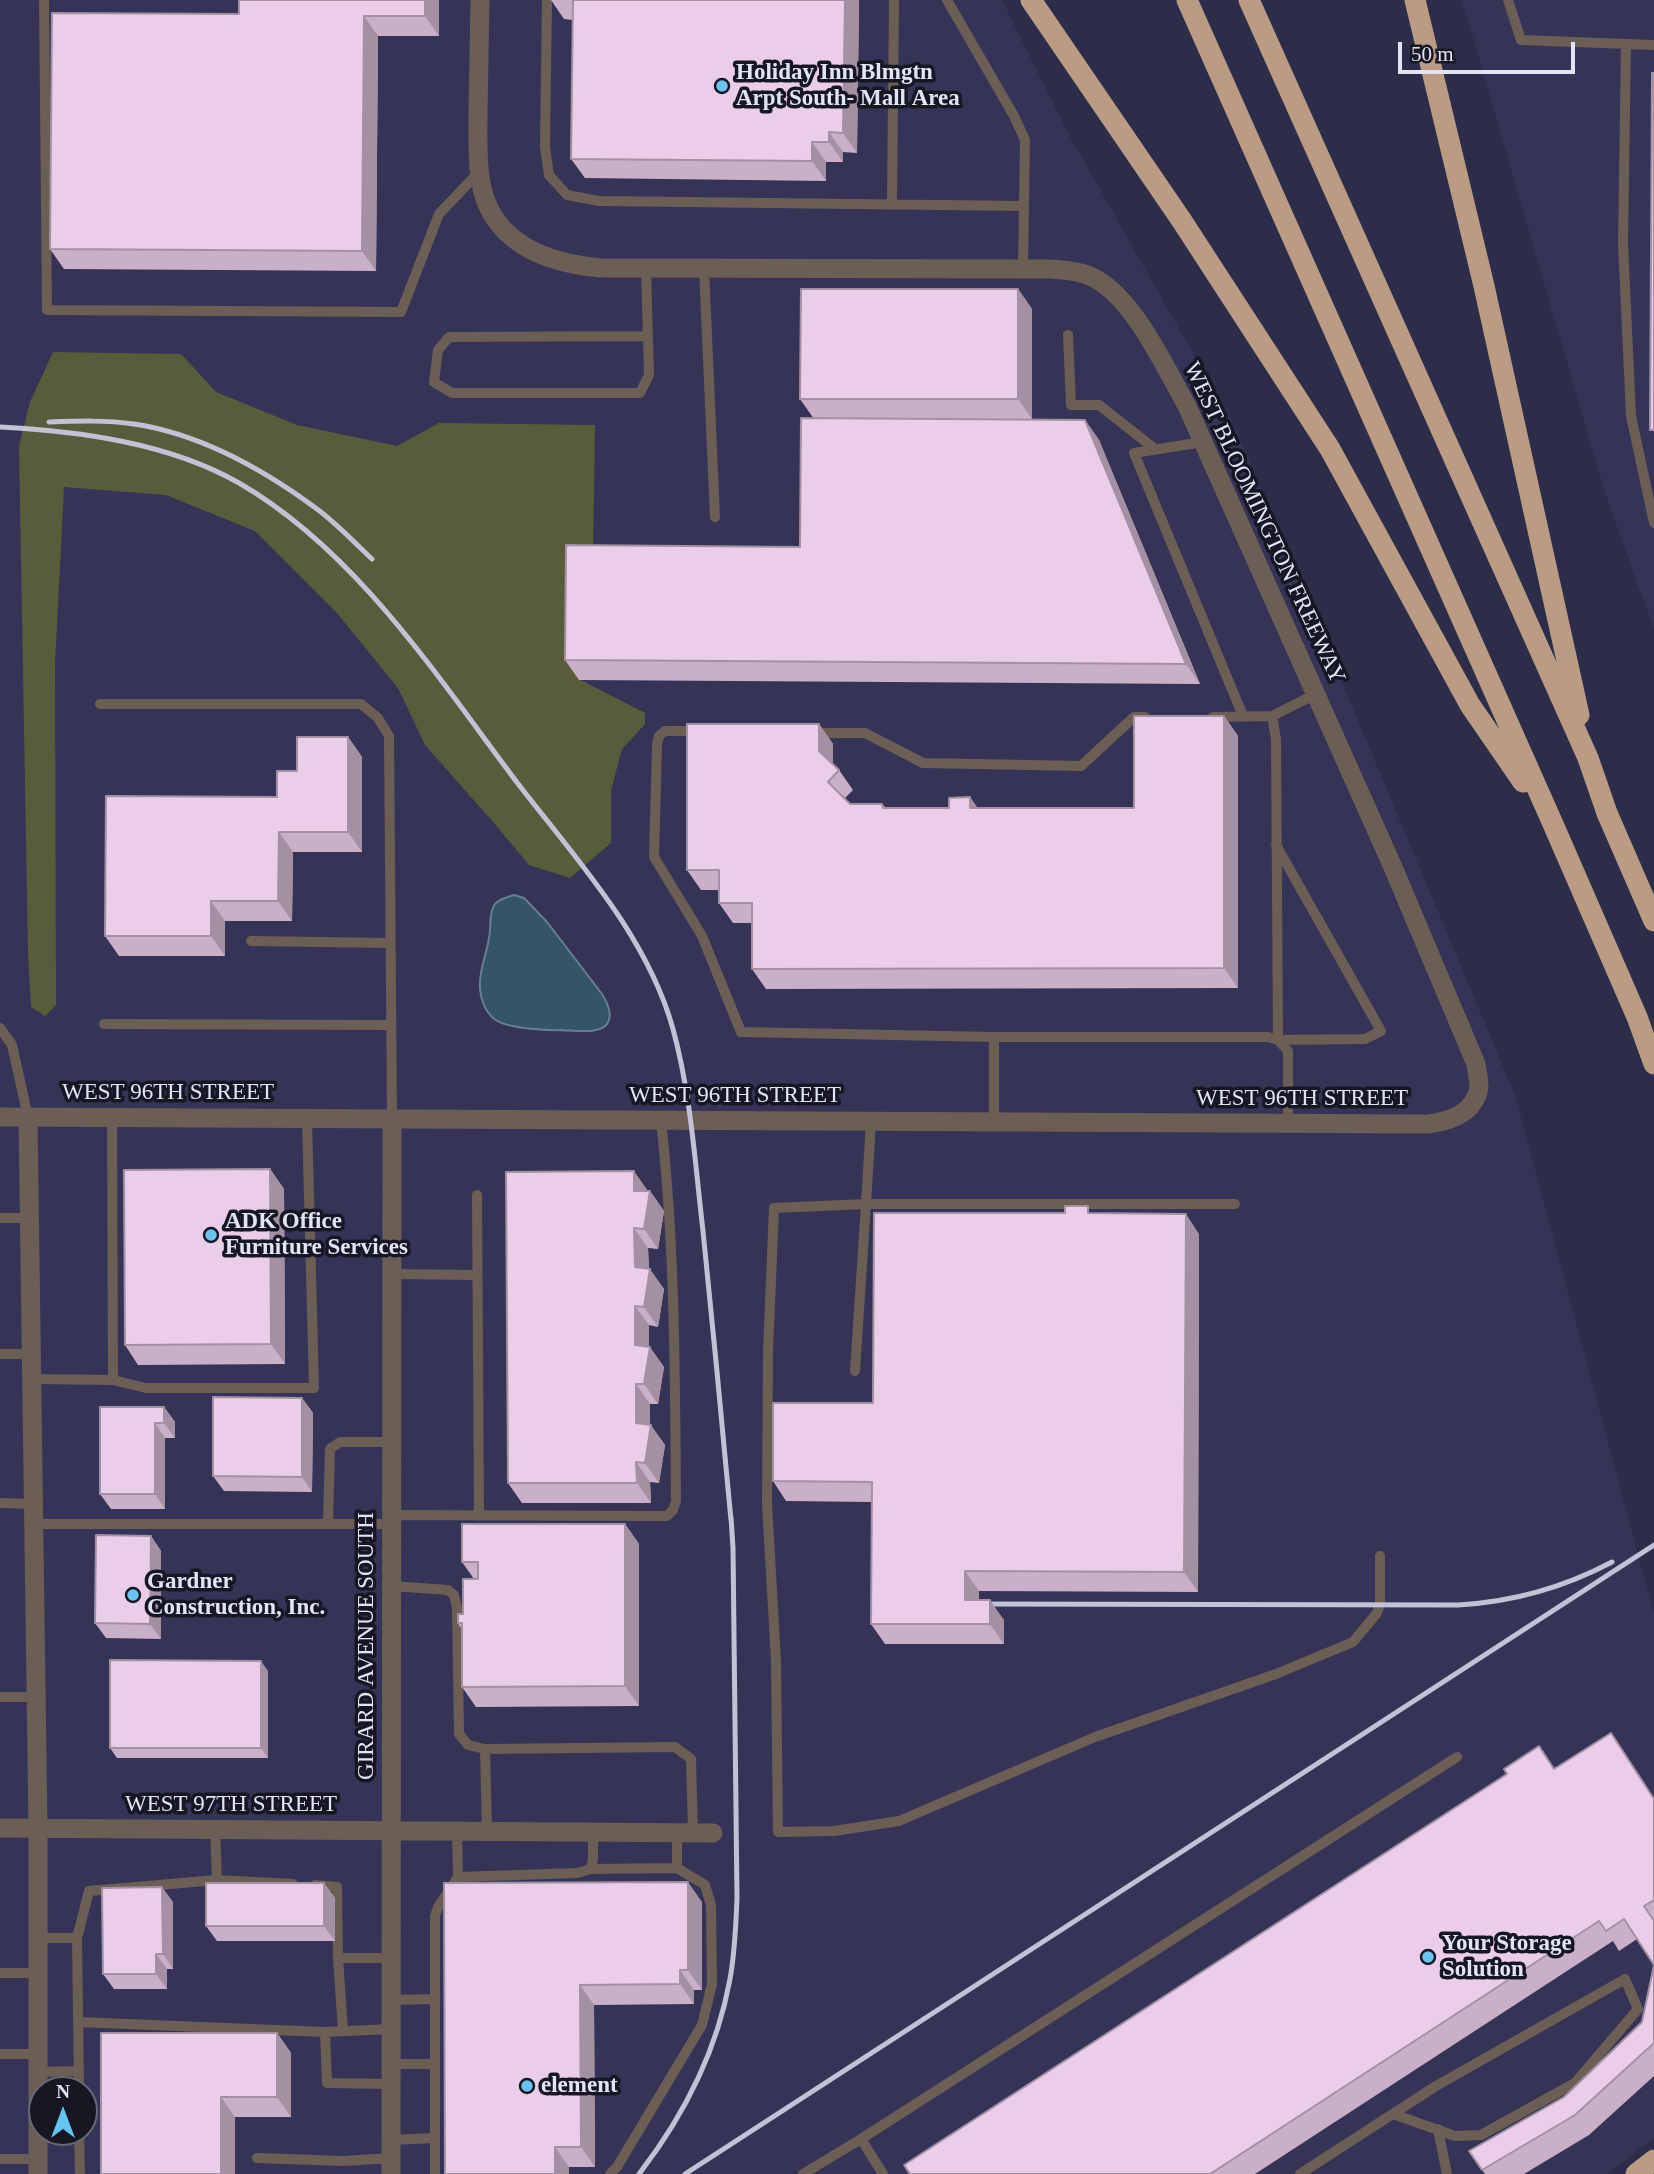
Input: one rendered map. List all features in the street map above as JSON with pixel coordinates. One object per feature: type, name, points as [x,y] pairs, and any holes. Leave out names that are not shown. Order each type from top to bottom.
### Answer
[{"type":"highway","points":[[1031,0],[1182,221],[1330,449],[1470,705],[1553,824]]},
{"type":"highway","points":[[1187,0],[1553,824],[1637,1017],[1654,1064]]},
{"type":"highway","points":[[1249,0],[1588,758],[1607,813],[1654,921]]},
{"type":"highway","points":[[1415,0],[1484,286],[1588,758]]},
{"type":"highway","points":[[1636,2174],[1654,2160]]},
{"type":"street","name":"WEST BLOOMINGTON FREEWAY","points":[[480,0],[479,171],[486,202],[496,220],[511,237],[549,259],[574,266],[601,268],[1023,268],[1070,271],[1093,277],[1111,289],[1161,359],[1187,406],[1392,865],[1476,1064],[1479,1086],[1475,1100],[1466,1110]]},
{"type":"street","name":"WEST 96TH STREET","points":[[0,1117],[1428,1124],[1457,1117],[1466,1110]]},
{"type":"street","points":[[28,1117],[38,1828],[38,2076]]},
{"type":"street","name":"GIRARD AVENUE SOUTH","points":[[391,2157],[393,1119]]},
{"type":"street","name":"WEST 97TH STREET","points":[[0,1828],[694,1833]]},
{"type":"street","points":[[38,2166],[39,2146]]},
{"type":"lane","points":[[44,0],[47,310],[401,312],[439,214],[479,171]]},
{"type":"lane","points":[[547,0],[545,147],[550,174],[566,195],[599,201],[1024,206]]},
{"type":"lane","points":[[892,204],[894,0]]},
{"type":"lane","points":[[947,0],[1025,140],[1023,268]]},
{"type":"lane","points":[[1508,0],[1521,40],[1654,45]]},
{"type":"lane","points":[[1626,44],[1623,243],[1631,416],[1654,523]]},
{"type":"lane","points":[[646,268],[648,336],[649,375],[640,393],[452,393],[433,382],[438,350],[449,337],[648,336]]},
{"type":"lane","points":[[704,268],[715,517]]},
{"type":"lane","points":[[1068,335],[1071,405],[1099,405],[1155,449]]},
{"type":"lane","points":[[1203,442],[1134,453],[1243,716]]},
{"type":"lane","points":[[1202,717],[1272,716],[1316,694]]},
{"type":"lane","points":[[100,704],[361,704],[378,718],[388,736],[393,1119]]},
{"type":"lane","points":[[1272,716],[1276,739],[1278,1040],[1288,1051],[1288,1123]]},
{"type":"lane","points":[[798,732],[865,733],[923,763],[1081,766],[1134,717],[1161,717]]},
{"type":"lane","points":[[705,731],[665,731],[659,736],[654,857],[702,936],[741,1032],[993,1037],[1268,1037],[1278,1040],[1365,1039],[1381,1031],[1276,845]]},
{"type":"lane","points":[[251,942],[390,943]]},
{"type":"lane","points":[[104,1024],[391,1025]]},
{"type":"lane","points":[[0,1028],[12,1045],[28,1117]]},
{"type":"lane","points":[[993,1037],[993,1122]]},
{"type":"lane","points":[[112,1118],[113,1380]]},
{"type":"lane","points":[[32,1379],[113,1380],[146,1388],[314,1388],[307,1119]]},
{"type":"lane","points":[[34,1524],[328,1523],[479,1516],[667,1516],[676,1501],[675,1320],[669,1194],[661,1120]]},
{"type":"lane","points":[[855,1371],[871,1121]]},
{"type":"lane","points":[[477,1195],[479,1516]]},
{"type":"lane","points":[[1235,1204],[866,1204],[774,1208],[768,1352],[767,1504],[776,1661],[778,1832],[834,1831],[899,1821],[1095,1737],[1276,1674],[1353,1642],[1377,1613],[1380,1604],[1380,1556]]},
{"type":"lane","points":[[0,1218],[29,1218]]},
{"type":"lane","points":[[392,1274],[477,1275]]},
{"type":"lane","points":[[0,1354],[31,1354]]},
{"type":"lane","points":[[328,1523],[330,1449],[340,1442],[392,1442]]},
{"type":"lane","points":[[0,1503],[33,1504]]},
{"type":"lane","points":[[392,1586],[448,1590],[454,1595],[457,1608],[459,1734],[468,1745],[485,1749],[675,1747],[691,1759],[694,1833],[677,1868]]},
{"type":"lane","points":[[0,1697],[36,1697]]},
{"type":"lane","points":[[485,1749],[487,1831]]},
{"type":"lane","points":[[803,2174],[1457,1757]]},
{"type":"lane","points":[[215,1829],[217,1880]]},
{"type":"lane","points":[[435,2174],[435,1916],[458,1877],[457,1831]]},
{"type":"lane","points":[[590,1869],[593,1860],[593,1832]]},
{"type":"lane","points":[[458,1877],[578,1873],[590,1869],[677,1868],[705,1885],[711,1905],[712,1984],[702,2025],[617,2167],[610,2174]]},
{"type":"lane","points":[[78,2076],[77,1938],[89,1891],[217,1880],[337,1887],[343,2031]]},
{"type":"lane","points":[[38,1938],[77,1938]]},
{"type":"lane","points":[[338,1958],[391,1958]]},
{"type":"lane","points":[[0,1973],[38,1973]]},
{"type":"lane","points":[[1300,2174],[1436,2086],[1625,1979],[1639,2009],[1575,2082],[1481,2135],[1455,2136],[1393,2114]]},
{"type":"lane","points":[[391,2000],[435,1998]]},
{"type":"lane","points":[[78,2022],[325,2032],[391,2029]]},
{"type":"lane","points":[[325,2032],[327,2083],[391,2084]]},
{"type":"lane","points":[[0,2054],[78,2071]]},
{"type":"lane","points":[[391,2064],[435,2064]]},
{"type":"lane","points":[[1438,2129],[1447,2174]]},
{"type":"lane","points":[[257,2158],[344,2161],[391,2157],[435,2138]]},
{"type":"lane","points":[[861,2139],[883,2174]]},
{"type":"lane","points":[[79,2146],[80,2174]]},
{"type":"lane","points":[[0,2159],[38,2166]]},
{"type":"shaded area","points":[[0,0],[1002,0],[1068,133],[1235,427],[1515,1095],[1654,1614],[1654,2138],[1607,2174],[0,2174]]},
{"type":"shaded area","points":[[1462,0],[1654,0],[1654,629],[1605,493]]},
{"type":"green space","points":[[53,352],[181,354],[216,392],[297,425],[397,446],[439,423],[595,425],[593,560],[579,679],[645,713],[645,724],[622,749],[611,790],[611,843],[570,878],[529,865],[425,745],[398,688],[336,612],[255,531],[166,495],[64,487],[55,663],[56,1005],[45,1016],[31,1007],[19,446],[30,402]]},
{"type":"water","points":[[514,895],[524,898],[547,922],[602,994],[610,1014],[603,1027],[588,1031],[524,1028],[501,1023],[488,1012],[481,997],[480,982],[491,914],[497,902]]},
{"type":"building","points":[[239,0],[425,0],[425,16],[364,16],[362,251],[50,249],[52,13],[239,14]]},
{"type":"building","name":"Holiday Inn Blmgtn Arpt South- Mall Area","points":[[573,0],[845,0],[843,133],[829,132],[829,142],[812,142],[812,161],[571,159]]},
{"type":"building","points":[[1652,73],[1654,430],[1650,430]]},
{"type":"building","points":[[801,289],[1018,289],[1018,399],[800,399]]},
{"type":"building","points":[[801,418],[1085,420],[1186,664],[565,660],[566,545],[800,547]]},
{"type":"building","points":[[1134,716],[1224,716],[1224,968],[752,969],[752,903],[719,903],[719,870],[687,870],[687,724],[819,724],[819,751],[839,770],[828,782],[850,804],[882,804],[883,808],[949,808],[949,798],[970,797],[970,808],[1134,808]]},
{"type":"building","points":[[297,737],[348,737],[348,832],[279,832],[278,901],[211,901],[211,936],[105,936],[106,796],[277,797],[277,771],[297,771]]},
{"type":"building","name":"ADK Office Furniture Services","points":[[270,1169],[271,1344],[125,1345],[124,1170]]},
{"type":"building","points":[[634,1171],[634,1191],[650,1191],[644,1229],[634,1228],[635,1267],[650,1269],[644,1307],[635,1306],[635,1345],[650,1347],[644,1384],[636,1384],[636,1423],[651,1425],[645,1463],[636,1462],[637,1483],[508,1483],[506,1172]]},
{"type":"building","points":[[1065,1206],[1088,1206],[1088,1213],[1186,1214],[1184,1572],[965,1571],[965,1600],[990,1600],[990,1624],[871,1624],[872,1482],[773,1481],[773,1403],[873,1403],[874,1213],[1065,1213]]},
{"type":"building","points":[[213,1397],[302,1398],[302,1477],[213,1476]]},
{"type":"building","points":[[100,1407],[164,1407],[164,1423],[155,1423],[155,1494],[100,1494]]},
{"type":"building","points":[[462,1524],[625,1524],[625,1686],[462,1687],[462,1623],[458,1623],[458,1614],[463,1614],[463,1579],[478,1579],[478,1562],[462,1562]]},
{"type":"building","name":"Gardner Construction, Inc.","points":[[96,1535],[151,1536],[150,1624],[95,1623]]},
{"type":"building","points":[[110,1660],[261,1661],[261,1748],[110,1748]]},
{"type":"building","name":"Your Storage Solution","points":[[1611,1733],[1654,1799],[1654,1900],[1644,1906],[1654,1921],[1654,1965],[1624,1919],[1606,1931],[1599,1921],[1210,2174],[910,2174],[904,2165],[1507,1774],[1504,1769],[1539,1746],[1554,1769]]},
{"type":"building","name":"element","points":[[688,1882],[688,1970],[680,1970],[680,1984],[580,1985],[581,2147],[555,2147],[555,2174],[445,2174],[444,1883]]},
{"type":"building","points":[[206,1883],[324,1883],[324,1926],[206,1926]]},
{"type":"building","points":[[162,1887],[163,1954],[156,1954],[156,1974],[103,1974],[102,1888]]},
{"type":"building","points":[[1654,1965],[1654,2043],[1575,2115],[1482,2170],[1469,2151],[1564,2097],[1642,2022]]},
{"type":"building","points":[[101,2033],[277,2033],[277,2097],[221,2097],[221,2174],[101,2174]]},
{"type":"railway","points":[[49,422],[102,421],[134,424],[159,429],[207,445],[253,467],[296,494],[331,520],[372,559]]},
{"type":"railway","points":[[0,427],[92,436],[153,449],[212,469],[282,511],[321,544],[393,619],[608,900],[646,962],[661,995],[673,1029],[684,1079],[703,1231],[731,1520]]},
{"type":"railway","points":[[639,2174],[670,2130],[696,2082],[716,2032],[732,1969],[737,1898],[731,1517]]},
{"type":"railway","points":[[685,2174],[1654,1545]]},
{"type":"railway","points":[[979,1604],[1458,1605],[1498,1601],[1537,1592],[1612,1562]]},
{"type":"place","name":"Holiday Inn Blmgtn Arpt South- Mall Area","points":[[722,86]]},
{"type":"place","name":"ADK Office Furniture Services","points":[[211,1235]]},
{"type":"place","name":"Gardner Construction, Inc.","points":[[133,1595]]},
{"type":"place","name":"Your Storage Solution","points":[[1428,1957]]},
{"type":"place","name":"element","points":[[527,2086]]}]
